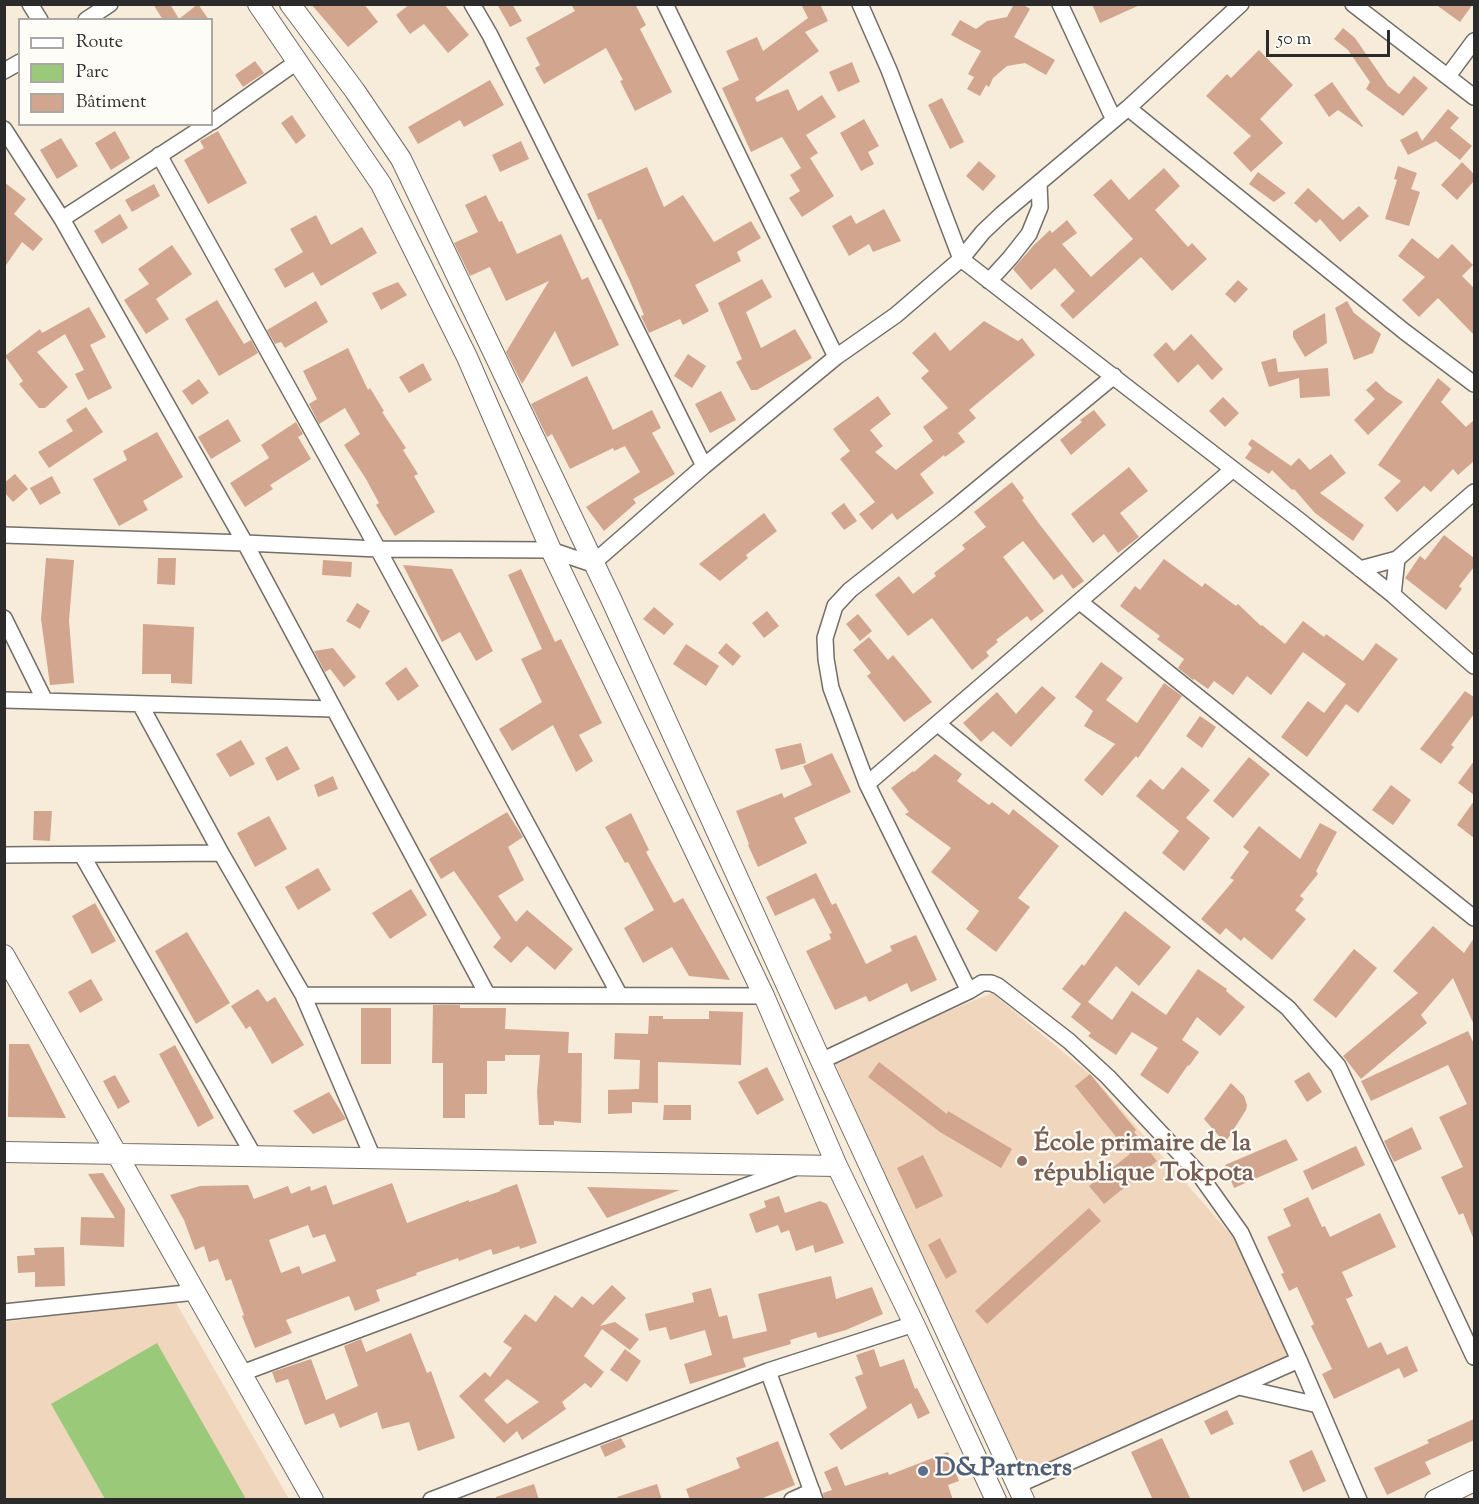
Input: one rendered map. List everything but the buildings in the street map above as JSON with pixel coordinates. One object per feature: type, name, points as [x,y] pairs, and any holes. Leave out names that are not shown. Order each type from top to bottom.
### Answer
[{"type":"street","points":[[30,4],[39,18]]},
{"type":"street","points":[[89,18],[110,4]]},
{"type":"street","points":[[258,4],[381,184],[467,357],[551,550],[764,996],[837,1166],[996,1500]]},
{"type":"street","points":[[290,4],[355,91],[401,159],[592,564],[612,601],[821,1061],[1021,1492],[1299,1360]]},
{"type":"street","points":[[471,4],[490,35],[705,466]]},
{"type":"street","points":[[665,4],[836,357]]},
{"type":"street","points":[[860,4],[889,70],[961,259],[1393,595],[1474,666]]},
{"type":"street","points":[[1060,4],[1114,120]]},
{"type":"street","points":[[592,564],[836,357],[896,315],[961,259],[983,232],[1128,108],[1241,4]]},
{"type":"street","points":[[1353,4],[1474,97]]},
{"type":"street","points":[[1448,76],[1474,41]]},
{"type":"street","points":[[213,121],[298,62]]},
{"type":"street","points":[[4,71],[18,63]]},
{"type":"street","points":[[1128,108],[1405,332],[1474,384]]},
{"type":"street","points":[[62,219],[205,126]]},
{"type":"street","points":[[4,129],[62,219],[245,543],[487,994]]},
{"type":"street","points":[[159,155],[378,549],[619,994]]},
{"type":"street","points":[[989,281],[1029,234],[1040,207],[1039,183]]},
{"type":"street","points":[[969,991],[867,784],[831,688],[825,638],[835,606],[850,590],[1114,376]]},
{"type":"street","points":[[867,784],[1232,470]]},
{"type":"street","points":[[1360,569],[1397,559],[1474,492]]},
{"type":"street","points":[[4,535],[378,549],[551,550],[592,564]]},
{"type":"street","points":[[1393,595],[1397,559]]},
{"type":"street","points":[[1080,602],[1474,918]]},
{"type":"street","points":[[4,618],[45,701]]},
{"type":"street","points":[[4,700],[333,709]]},
{"type":"street","points":[[141,704],[221,853],[303,995],[373,1158]]},
{"type":"street","points":[[938,724],[1288,1008],[1338,1066],[1474,1357]]},
{"type":"street","points":[[4,855],[221,853]]},
{"type":"street","points":[[82,855],[254,1155]]},
{"type":"street","points":[[5,956],[313,1500]]},
{"type":"street","points":[[821,1061],[982,983],[998,986],[1069,1041],[1108,1077],[1199,1174],[1241,1233],[1359,1500]]},
{"type":"street","points":[[303,995],[764,996]]},
{"type":"street","points":[[4,1152],[837,1166]]},
{"type":"street","points":[[242,1373],[802,1165]]},
{"type":"street","points":[[4,1312],[196,1292]]},
{"type":"street","points":[[431,1500],[768,1371],[914,1324]]},
{"type":"street","points":[[768,1371],[814,1495],[792,1500]]},
{"type":"street","points":[[1239,1387],[1318,1406]]},
{"type":"street","points":[[1435,1500],[1474,1481]]},
{"type":"shaded area","name":"École primaire de la république Tokpota","points":[[992,993],[1092,1076],[1240,1245],[1289,1360],[1016,1475],[959,1340],[833,1059]]},
{"type":"shaded area","points":[[175,1301],[289,1499],[5,1499],[4,1322]]},
{"type":"green space","points":[[157,1343],[246,1499],[105,1499],[51,1404]]},
{"type":"place","name":"École primaire de la république Tokpota","points":[[1022,1161]]},
{"type":"place","name":"D&Partners","points":[[923,1471]]}]
